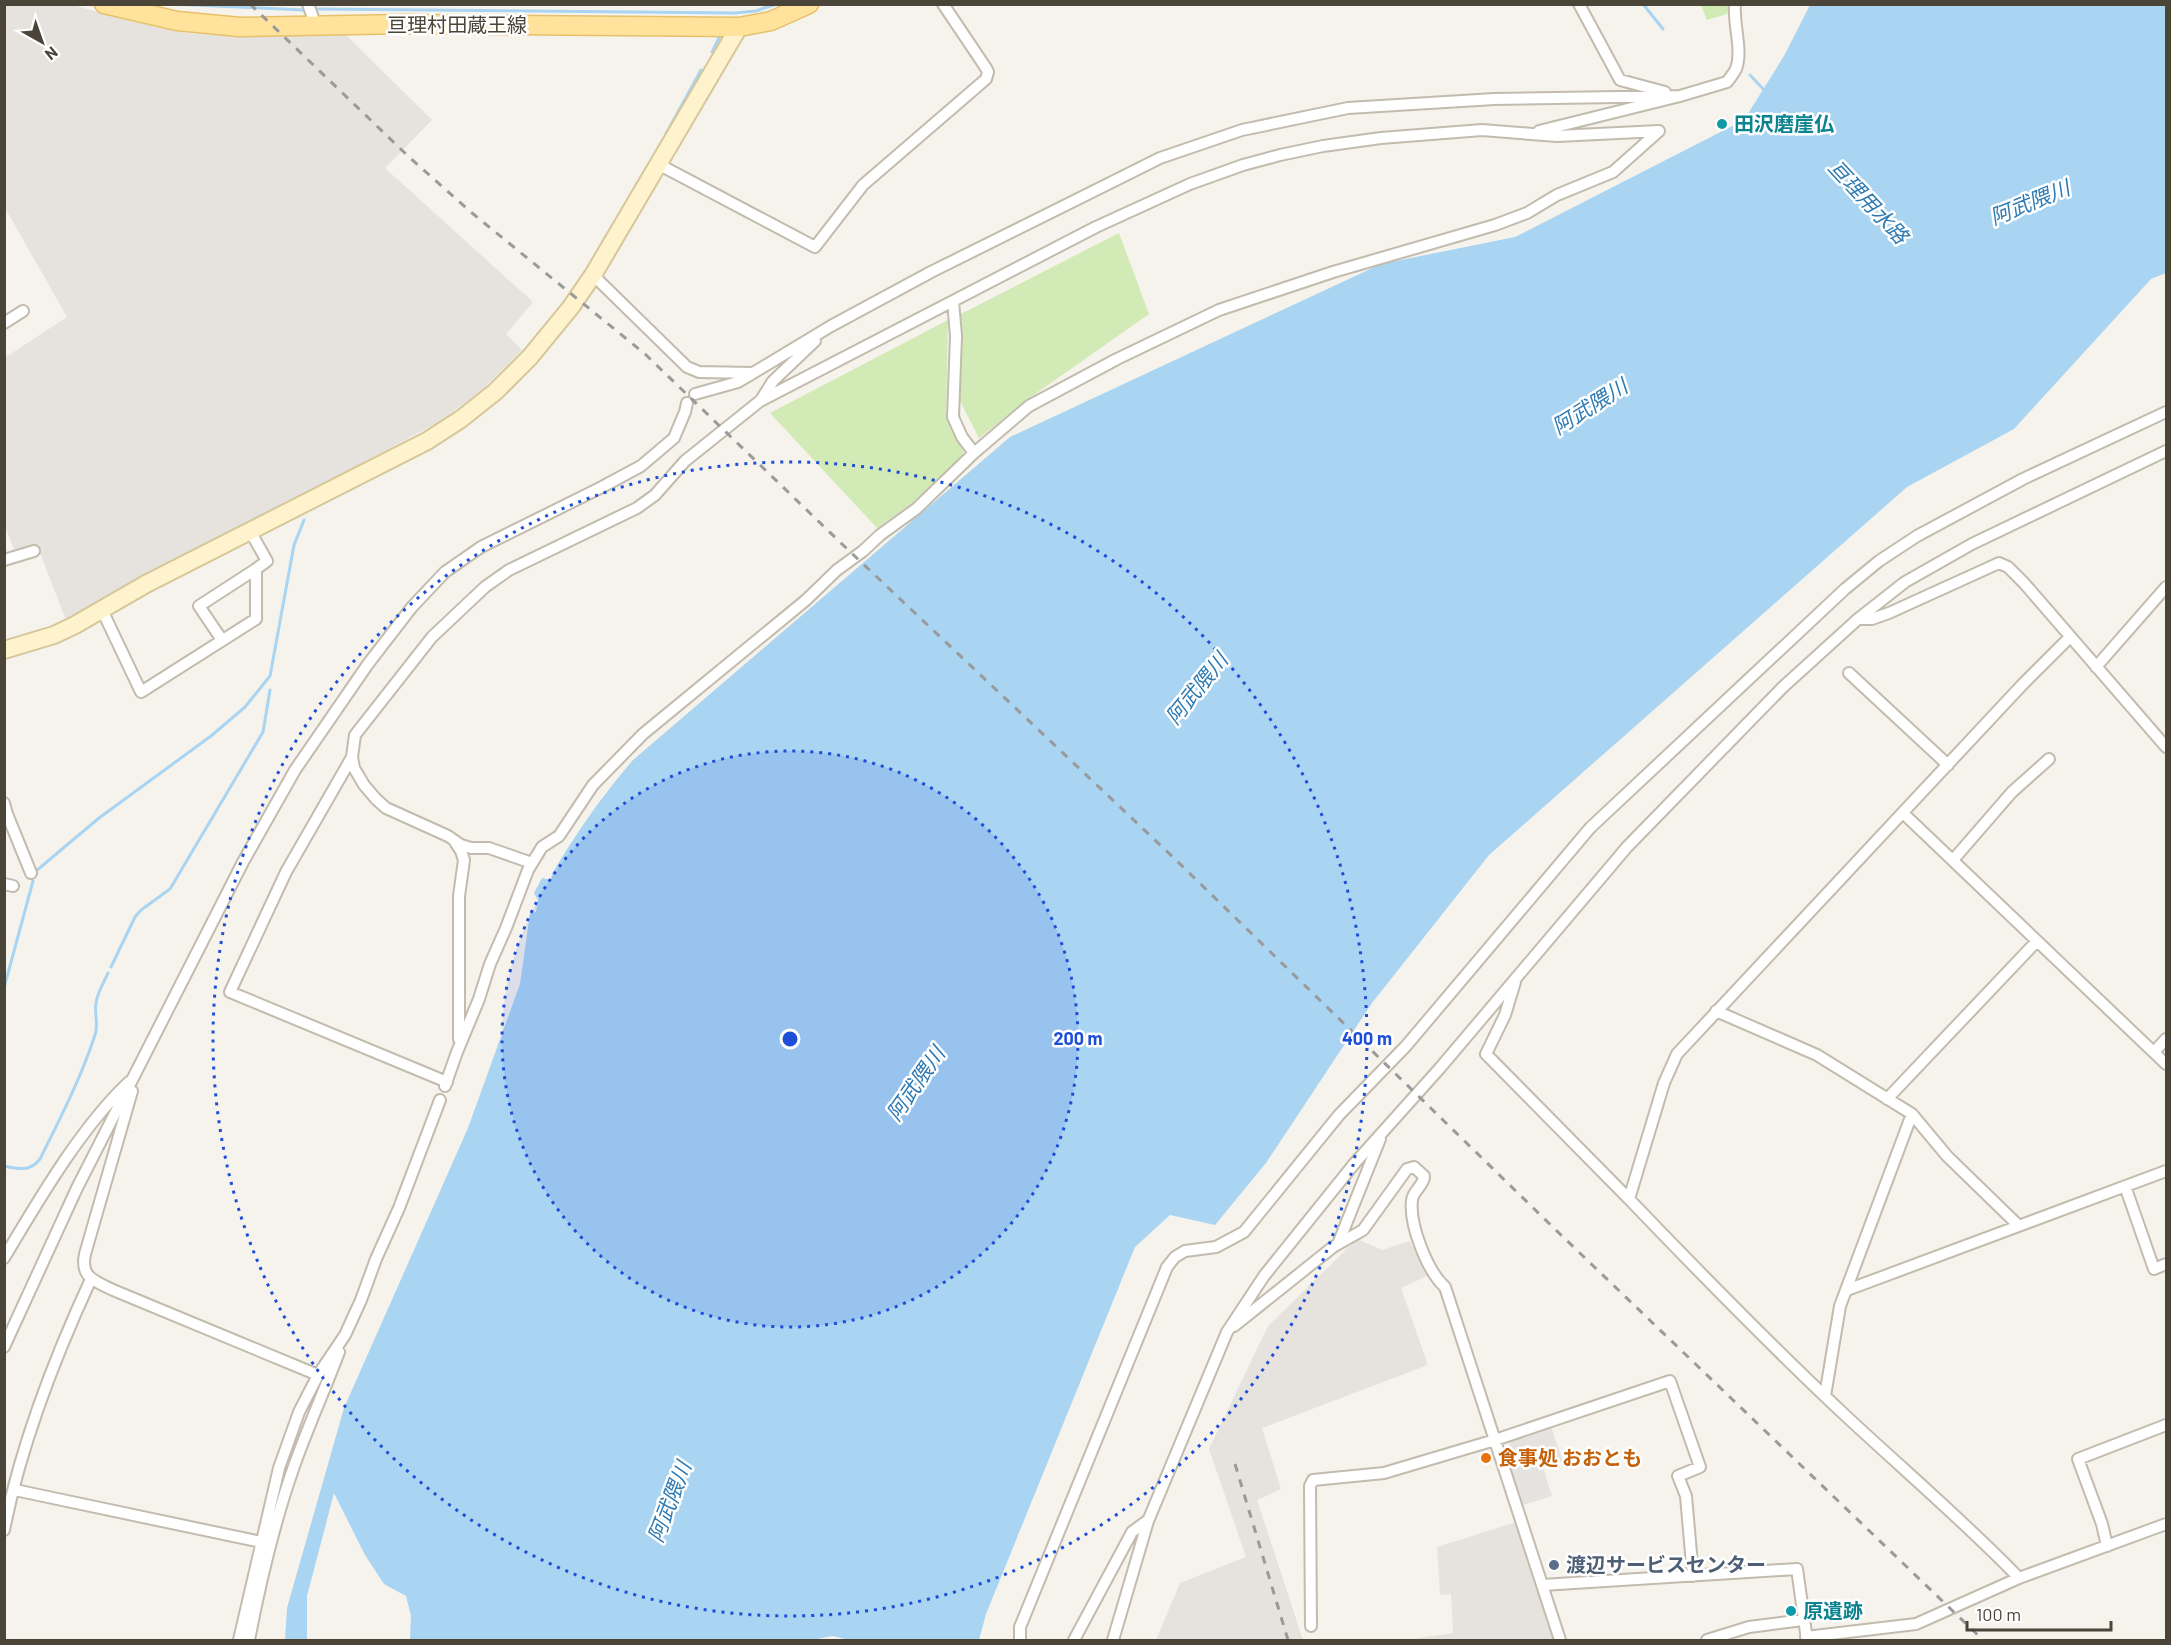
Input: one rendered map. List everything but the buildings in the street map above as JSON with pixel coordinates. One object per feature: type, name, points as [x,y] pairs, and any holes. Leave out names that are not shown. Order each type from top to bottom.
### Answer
[{"type":"main road","name":"亘理村田蔵王線","points":[[104,4],[137,13],[211,25],[240,27],[405,24],[739,27],[771,21],[809,4]]},
{"type":"street","points":[[308,4],[316,26]]},
{"type":"street","points":[[658,164],[815,247],[863,185],[986,79],[988,72],[986,68],[943,4]]},
{"type":"street","points":[[1579,4],[1620,80],[1680,96]]},
{"type":"street","points":[[1533,132],[1680,96],[1727,82],[1736,69],[1738,48],[1735,4]]},
{"type":"street","points":[[4,650],[54,635],[146,584],[395,459],[461,419],[495,392],[530,357],[593,276],[739,27]]},
{"type":"street","points":[[695,394],[738,382],[831,326],[931,272],[1150,163],[1203,142],[1242,130],[1348,108],[1494,99],[1680,96]]},
{"type":"street","points":[[352,757],[286,872],[230,992],[389,1056],[446,1084],[490,964],[532,863],[542,847],[559,836],[593,785],[643,735],[806,600],[879,535],[916,508],[974,453],[1029,406],[1117,359],[1210,314],[1333,272],[1495,225],[1527,213],[1557,195],[1613,172],[1659,131],[1557,136],[1533,132],[1482,130],[1381,138],[1323,146],[1243,165],[1168,192],[1137,207],[760,401],[685,461],[655,495],[637,508],[509,570],[485,587],[432,637],[355,735],[352,757],[354,768],[375,799],[387,808],[452,838],[461,845],[471,848],[489,848],[532,863]]},
{"type":"street","points":[[593,276],[687,367],[699,372],[753,373]]},
{"type":"street","points":[[952,302],[956,336],[953,417],[962,437],[974,453]]},
{"type":"street","points":[[4,323],[23,311]]},
{"type":"street","points":[[760,401],[773,381],[831,326]]},
{"type":"street","points":[[4,1347],[77,1188],[233,882],[295,770],[368,664],[412,607],[445,572],[481,547],[641,466],[674,438],[687,403]]},
{"type":"street","points":[[1020,1641],[1020,1627],[1167,1267],[1175,1257],[1185,1251],[1216,1247],[1244,1232],[1338,1115],[1406,1046],[1590,828],[1862,575],[1917,536],[2023,479],[2166,412]]},
{"type":"street","points":[[1113,1641],[1148,1521],[1227,1332],[1264,1276],[1354,1164],[1440,1068],[1627,847],[1784,687],[1858,618],[1905,582],[1972,544],[2166,451]]},
{"type":"street","points":[[222,640],[198,606],[267,561],[250,531]]},
{"type":"street","points":[[4,560],[34,550]]},
{"type":"street","points":[[1858,618],[1872,619],[1889,613],[2000,563],[2016,575],[2166,747]]},
{"type":"street","points":[[102,610],[141,692],[256,619],[256,569]]},
{"type":"street","points":[[2096,667],[2166,587]]},
{"type":"street","points":[[1629,1199],[1664,1083],[1677,1054],[2070,637]]},
{"type":"street","points":[[1849,673],[1948,765]]},
{"type":"street","points":[[1953,860],[2012,792],[2049,759]]},
{"type":"street","points":[[4,826],[6,809]]},
{"type":"street","points":[[6,809],[31,873]]},
{"type":"street","points":[[1903,813],[2166,1064]]},
{"type":"street","points":[[452,838],[464,860],[459,896],[459,1046]]},
{"type":"street","points":[[1887,1099],[2037,940]]},
{"type":"street","points":[[1517,977],[1505,1016],[1486,1054],[1738,1312],[2019,1578]]},
{"type":"street","points":[[1716,1011],[1817,1055],[1912,1114],[1947,1156],[2018,1225]]},
{"type":"street","points":[[2154,1052],[2166,1039]]},
{"type":"street","points":[[4,1258],[18,1233],[78,1144],[117,1094],[136,1076]]},
{"type":"street","points":[[136,1076],[85,1254],[84,1268],[91,1280],[318,1374]]},
{"type":"street","points":[[249,1641],[264,1564],[290,1479],[345,1335],[399,1208],[440,1100]]},
{"type":"street","points":[[1825,1396],[1840,1306],[1912,1114]]},
{"type":"street","points":[[1338,1244],[1383,1132]]},
{"type":"street","points":[[1227,1332],[1338,1244],[1363,1230],[1407,1169],[1414,1167],[1424,1176],[1424,1181],[1414,1193],[1412,1201],[1416,1228],[1431,1271],[1445,1287],[1560,1641]]},
{"type":"street","points":[[1847,1290],[2166,1171]]},
{"type":"street","points":[[2125,1186],[2154,1269],[2166,1264]]},
{"type":"street","points":[[4,1530],[39,1405],[64,1339],[91,1280]]},
{"type":"street","points":[[239,1641],[279,1468],[299,1412],[318,1374],[345,1335]]},
{"type":"street","points":[[1311,1626],[1310,1486],[1312,1480],[1384,1473],[1495,1440],[1670,1382],[1700,1467],[1678,1476],[1686,1496],[1693,1576]]},
{"type":"street","points":[[2107,1546],[2102,1524],[2078,1459],[2166,1425]]},
{"type":"street","points":[[15,1490],[261,1542]]},
{"type":"street","points":[[1074,1641],[1132,1532],[1148,1521]]},
{"type":"street","points":[[1542,1585],[1797,1569],[1807,1639],[1870,1635],[1916,1623],[2019,1578],[2166,1524]]},
{"type":"street","points":[[1707,1641],[1749,1627],[1803,1620]]},
{"type":"shaded area","points":[[5,5],[73,5],[184,33],[215,35],[345,34],[432,120],[385,168],[533,302],[506,334],[522,350],[481,391],[440,421],[67,623],[37,545],[15,552],[5,526],[4,356],[6,357],[67,317],[5,208]]},
{"type":"shaded area","points":[[1357,1239],[1382,1250],[1410,1241],[1427,1276],[1401,1288],[1428,1365],[1262,1428],[1281,1489],[1257,1500],[1303,1640],[1156,1640],[1180,1583],[1246,1557],[1209,1449],[1268,1326]]},
{"type":"shaded area","points":[[1551,1427],[1563,1461],[1543,1468],[1552,1496],[1523,1505],[1504,1450],[1514,1439]]},
{"type":"shaded area","points":[[1516,1522],[1554,1640],[1407,1640],[1453,1633],[1451,1594],[1440,1595],[1437,1547]]},
{"type":"green space","points":[[1701,4],[1729,5],[1727,14],[1707,20]]},
{"type":"green space","points":[[1119,233],[1149,314],[1031,397],[979,438],[960,401],[961,314]]},
{"type":"green space","points":[[948,320],[946,415],[963,451],[962,457],[911,504],[877,528],[770,413]]},
{"type":"water","name":"阿武隈川","points":[[1810,5],[2166,5],[2166,273],[2151,279],[2014,429],[1907,487],[1489,855],[1372,1003],[1266,1163],[1215,1225],[1170,1215],[1135,1247],[986,1614],[979,1640],[849,1640],[833,1636],[812,1640],[410,1640],[411,1616],[406,1596],[384,1584],[365,1555],[334,1493],[307,1596],[307,1640],[285,1640],[287,1608],[344,1408],[468,1128],[520,984],[530,913],[536,912],[538,900],[534,893],[542,878],[551,880],[552,874],[580,829],[633,760],[1010,437],[1381,264],[1515,237],[1744,120],[1784,56]]},
{"type":"waterway","points":[[170,4],[304,10]]},
{"type":"waterway","points":[[318,9],[735,13],[756,11],[776,4]]},
{"type":"waterway","name":"亘理用水路","points":[[1643,4],[1663,29]]},
{"type":"waterway","points":[[712,52],[720,36]]},
{"type":"waterway","points":[[666,134],[701,70]]},
{"type":"waterway","name":"亘理用水路","points":[[1750,75],[1766,92]]},
{"type":"waterway","points":[[36,871],[99,818],[211,736],[245,707],[270,676],[294,545],[304,520]]},
{"type":"waterway","points":[[111,967],[135,917],[170,889],[263,732],[270,690]]},
{"type":"waterway","points":[[4,988],[33,881]]},
{"type":"waterway","points":[[4,1166],[28,1168],[40,1159],[70,1098],[89,1051],[96,1031],[97,999],[108,973]]},
{"type":"railway","points":[[250,4],[409,157],[472,213],[645,354],[1176,860],[1560,1234],[1983,1640]]},
{"type":"railway","points":[[1235,1464],[1288,1640]]},
{"type":"place","name":"田沢磨崖仏","points":[[1722,124]]},
{"type":"place","name":"食事処 おおとも","points":[[1486,1458]]},
{"type":"place","name":"渡辺サービスセンター","points":[[1554,1565]]},
{"type":"place","name":"原遺跡","points":[[1791,1611]]}]
